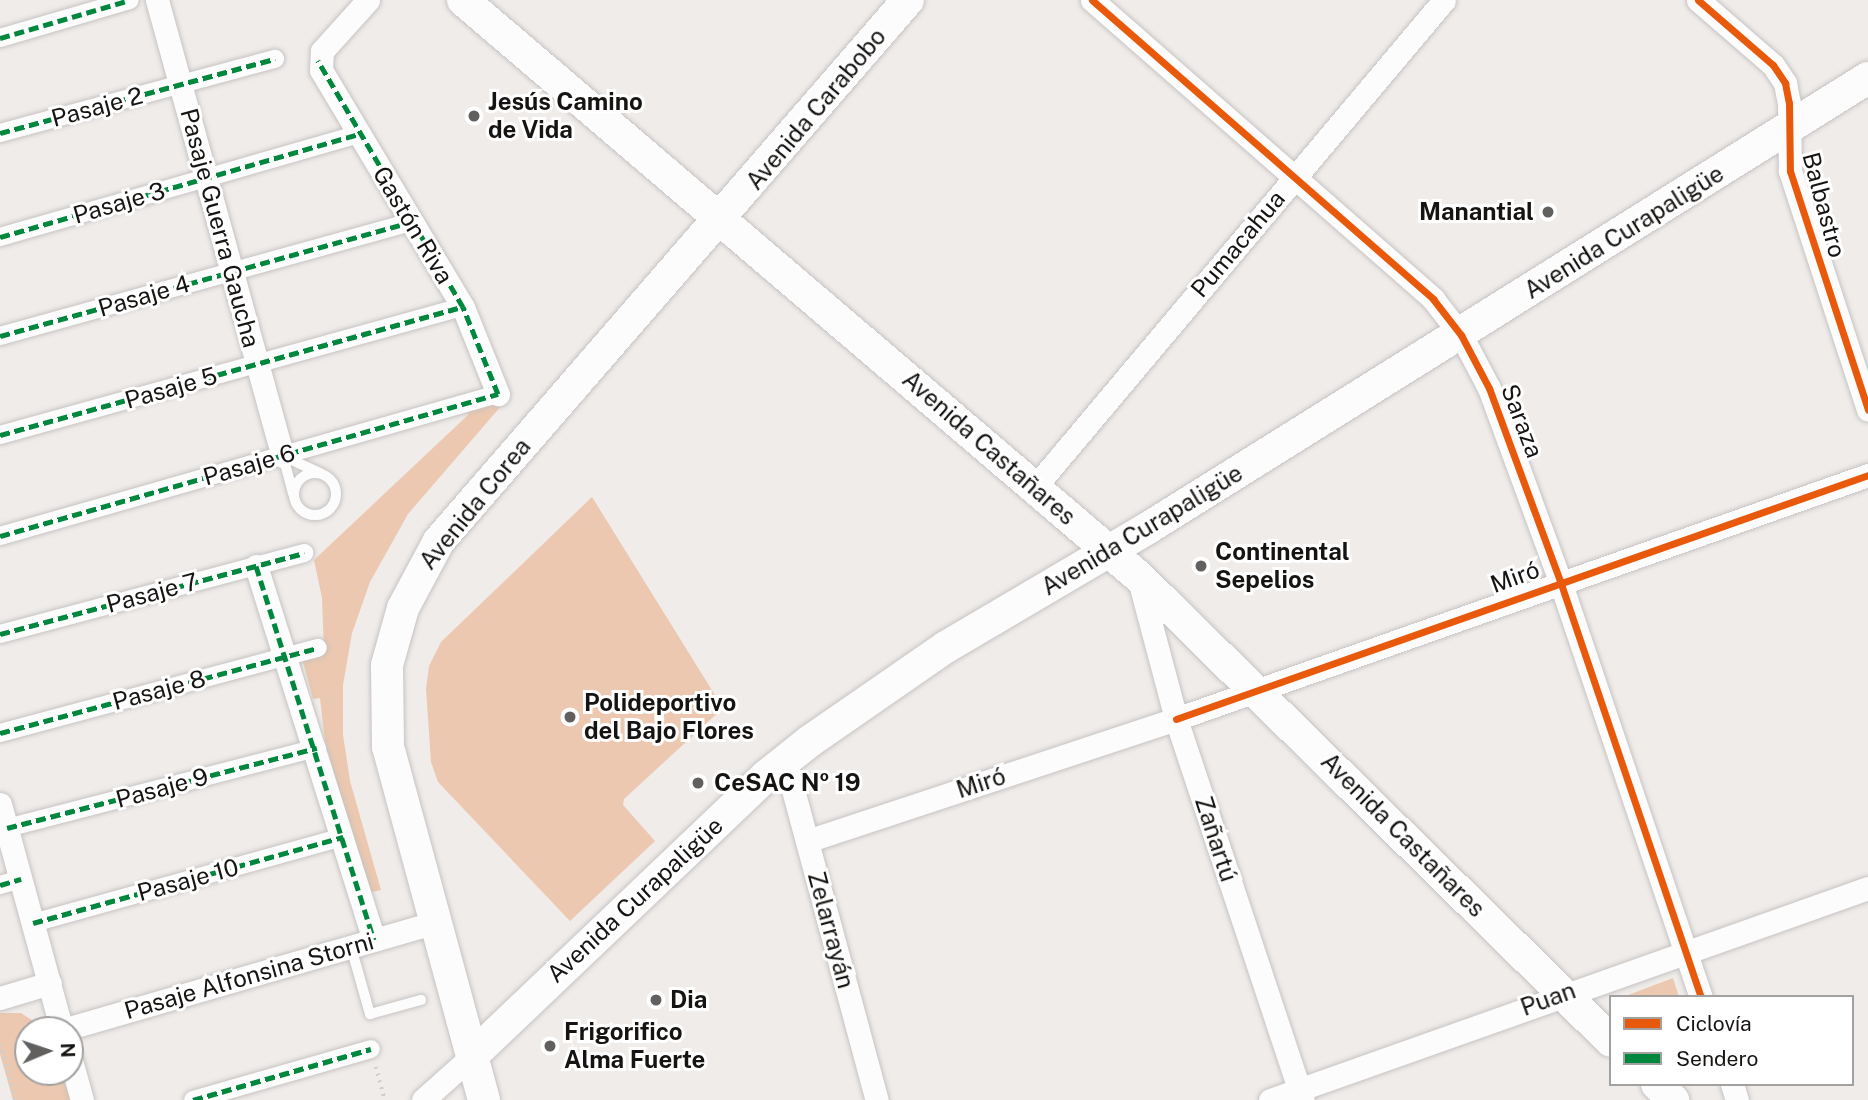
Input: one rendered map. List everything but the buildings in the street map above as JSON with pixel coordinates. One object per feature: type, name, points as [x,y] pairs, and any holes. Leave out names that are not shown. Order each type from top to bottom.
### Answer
[{"type":"main road","name":"Avenida Castañares","points":[[464,0],[723,218],[1138,576],[1258,690],[1609,1039]]},
{"type":"main road","name":"Avenida Carabobo","points":[[723,218],[908,0]]},
{"type":"main road","name":"Avenida Curapaligüe","points":[[472,1056],[785,760],[946,647],[1461,335],[1868,78]]},
{"type":"main road","name":"Avenida Corea","points":[[484,1100],[388,747],[387,665],[403,608],[439,541],[723,218]]},
{"type":"main road","points":[[1659,1086],[1673,1100]]},
{"type":"street","points":[[0,38],[130,0]]},
{"type":"street","name":"Pasaje Guerra Gaucha","points":[[157,0],[283,456]]},
{"type":"street","name":"Gastón Riva","points":[[368,0],[318,61],[410,222],[463,307],[498,394]]},
{"type":"street","name":"Saraza","points":[[1092,0],[1433,299],[1461,335],[1489,388],[1560,581],[1700,995]]},
{"type":"street","name":"Pumacahua","points":[[1034,488],[1444,0]]},
{"type":"street","name":"Balbastro","points":[[1698,0],[1773,65],[1785,83],[1790,127],[1789,160],[1796,193],[1868,410]]},
{"type":"street","name":"Pasaje 2","points":[[0,133],[275,59]]},
{"type":"street","name":"Pasaje 3","points":[[0,237],[359,134]]},
{"type":"street","name":"Pasaje 4","points":[[0,336],[410,222]]},
{"type":"street","name":"Pasaje 5","points":[[0,435],[463,307]]},
{"type":"street","name":"Pasaje 6","points":[[0,536],[498,394]]},
{"type":"street","name":"Miró","points":[[807,841],[1176,719],[1560,581],[1868,475]]},
{"type":"street","name":"Pasaje 7","points":[[0,634],[304,553]]},
{"type":"street","points":[[256,566],[282,658],[317,748],[374,940]]},
{"type":"street","name":"Zañartú","points":[[1138,576],[1176,719],[1301,1095]]},
{"type":"street","name":"Pasaje 8","points":[[0,733],[318,648]]},
{"type":"street","name":"Pasaje 9","points":[[7,828],[317,748]]},
{"type":"street","name":"Zelarrayán","points":[[785,760],[877,1100]]},
{"type":"street","points":[[0,804],[7,828],[10,882],[33,923],[58,1016]]},
{"type":"street","name":"Pasaje 10","points":[[33,923],[343,837]]},
{"type":"street","name":"Puan","points":[[1270,1100],[1301,1095],[1561,994],[1868,888]]},
{"type":"street","name":"Pasaje Alfonsina Storni","points":[[84,1024],[436,922]]},
{"type":"street","points":[[0,998],[50,984]]},
{"type":"street","points":[[193,1100],[372,1049]]},
{"type":"street","points":[[423,1100],[472,1056]]},
{"type":"lane","points":[[283,456],[322,474],[336,489],[331,509],[311,515],[295,502],[283,456]]},
{"type":"lane","points":[[295,502],[297,482],[308,474],[322,474]]},
{"type":"lane","points":[[351,947],[370,1014],[421,1000]]},
{"type":"path","points":[[0,1044],[16,1100]]},
{"type":"shaded area","points":[[496,394],[508,398],[408,514],[370,582],[352,633],[343,685],[343,735],[350,781],[381,890],[368,893],[325,742],[320,698],[313,699],[302,658],[324,651],[322,598],[314,560],[468,415],[469,408]]},
{"type":"shaded area","name":"Polideportivo del Bajo Flores","points":[[592,497],[723,708],[624,799],[623,805],[655,841],[570,921],[438,782],[431,762],[426,689],[429,666],[441,642]]},
{"type":"shaded area","points":[[1673,978],[1678,995],[1628,995]]},
{"type":"shaded area","points":[[0,1013],[21,1013],[26,1016],[14,1016],[14,1086],[66,1086],[70,1100],[13,1100],[0,1054]]},
{"type":"marked path","points":[[0,38],[130,0]]},
{"type":"marked path","points":[[0,133],[275,59]]},
{"type":"marked path","points":[[0,536],[498,394],[463,307],[318,61]]},
{"type":"marked path","points":[[0,237],[359,134]]},
{"type":"marked path","points":[[0,336],[410,222]]},
{"type":"marked path","points":[[0,435],[463,307]]},
{"type":"marked path","points":[[0,634],[304,553]]},
{"type":"marked path","points":[[256,566],[374,940]]},
{"type":"marked path","points":[[0,733],[318,648]]},
{"type":"marked path","points":[[7,828],[317,748]]},
{"type":"marked path","points":[[33,923],[343,837]]},
{"type":"marked path","points":[[0,885],[21,879]]},
{"type":"marked path","points":[[193,1100],[371,1049]]},
{"type":"cycle path","points":[[1092,0],[1433,299],[1461,335],[1489,388],[1560,581],[1700,995]]},
{"type":"cycle path","points":[[1698,0],[1773,65],[1785,83],[1789,103],[1790,171],[1868,410]]},
{"type":"cycle path","points":[[1176,719],[1868,475]]},
{"type":"place","name":"Jesús Camino de Vida","points":[[474,116]]},
{"type":"place","name":"Manantial","points":[[1548,212]]},
{"type":"place","name":"Continental Sepelios","points":[[1201,566]]},
{"type":"place","name":"Polideportivo del Bajo Flores","points":[[570,717]]},
{"type":"place","name":"CeSAC Nº 19","points":[[698,783]]},
{"type":"place","name":"Dia","points":[[656,1000]]},
{"type":"place","name":"Frigorifico Alma Fuerte","points":[[550,1046]]}]
